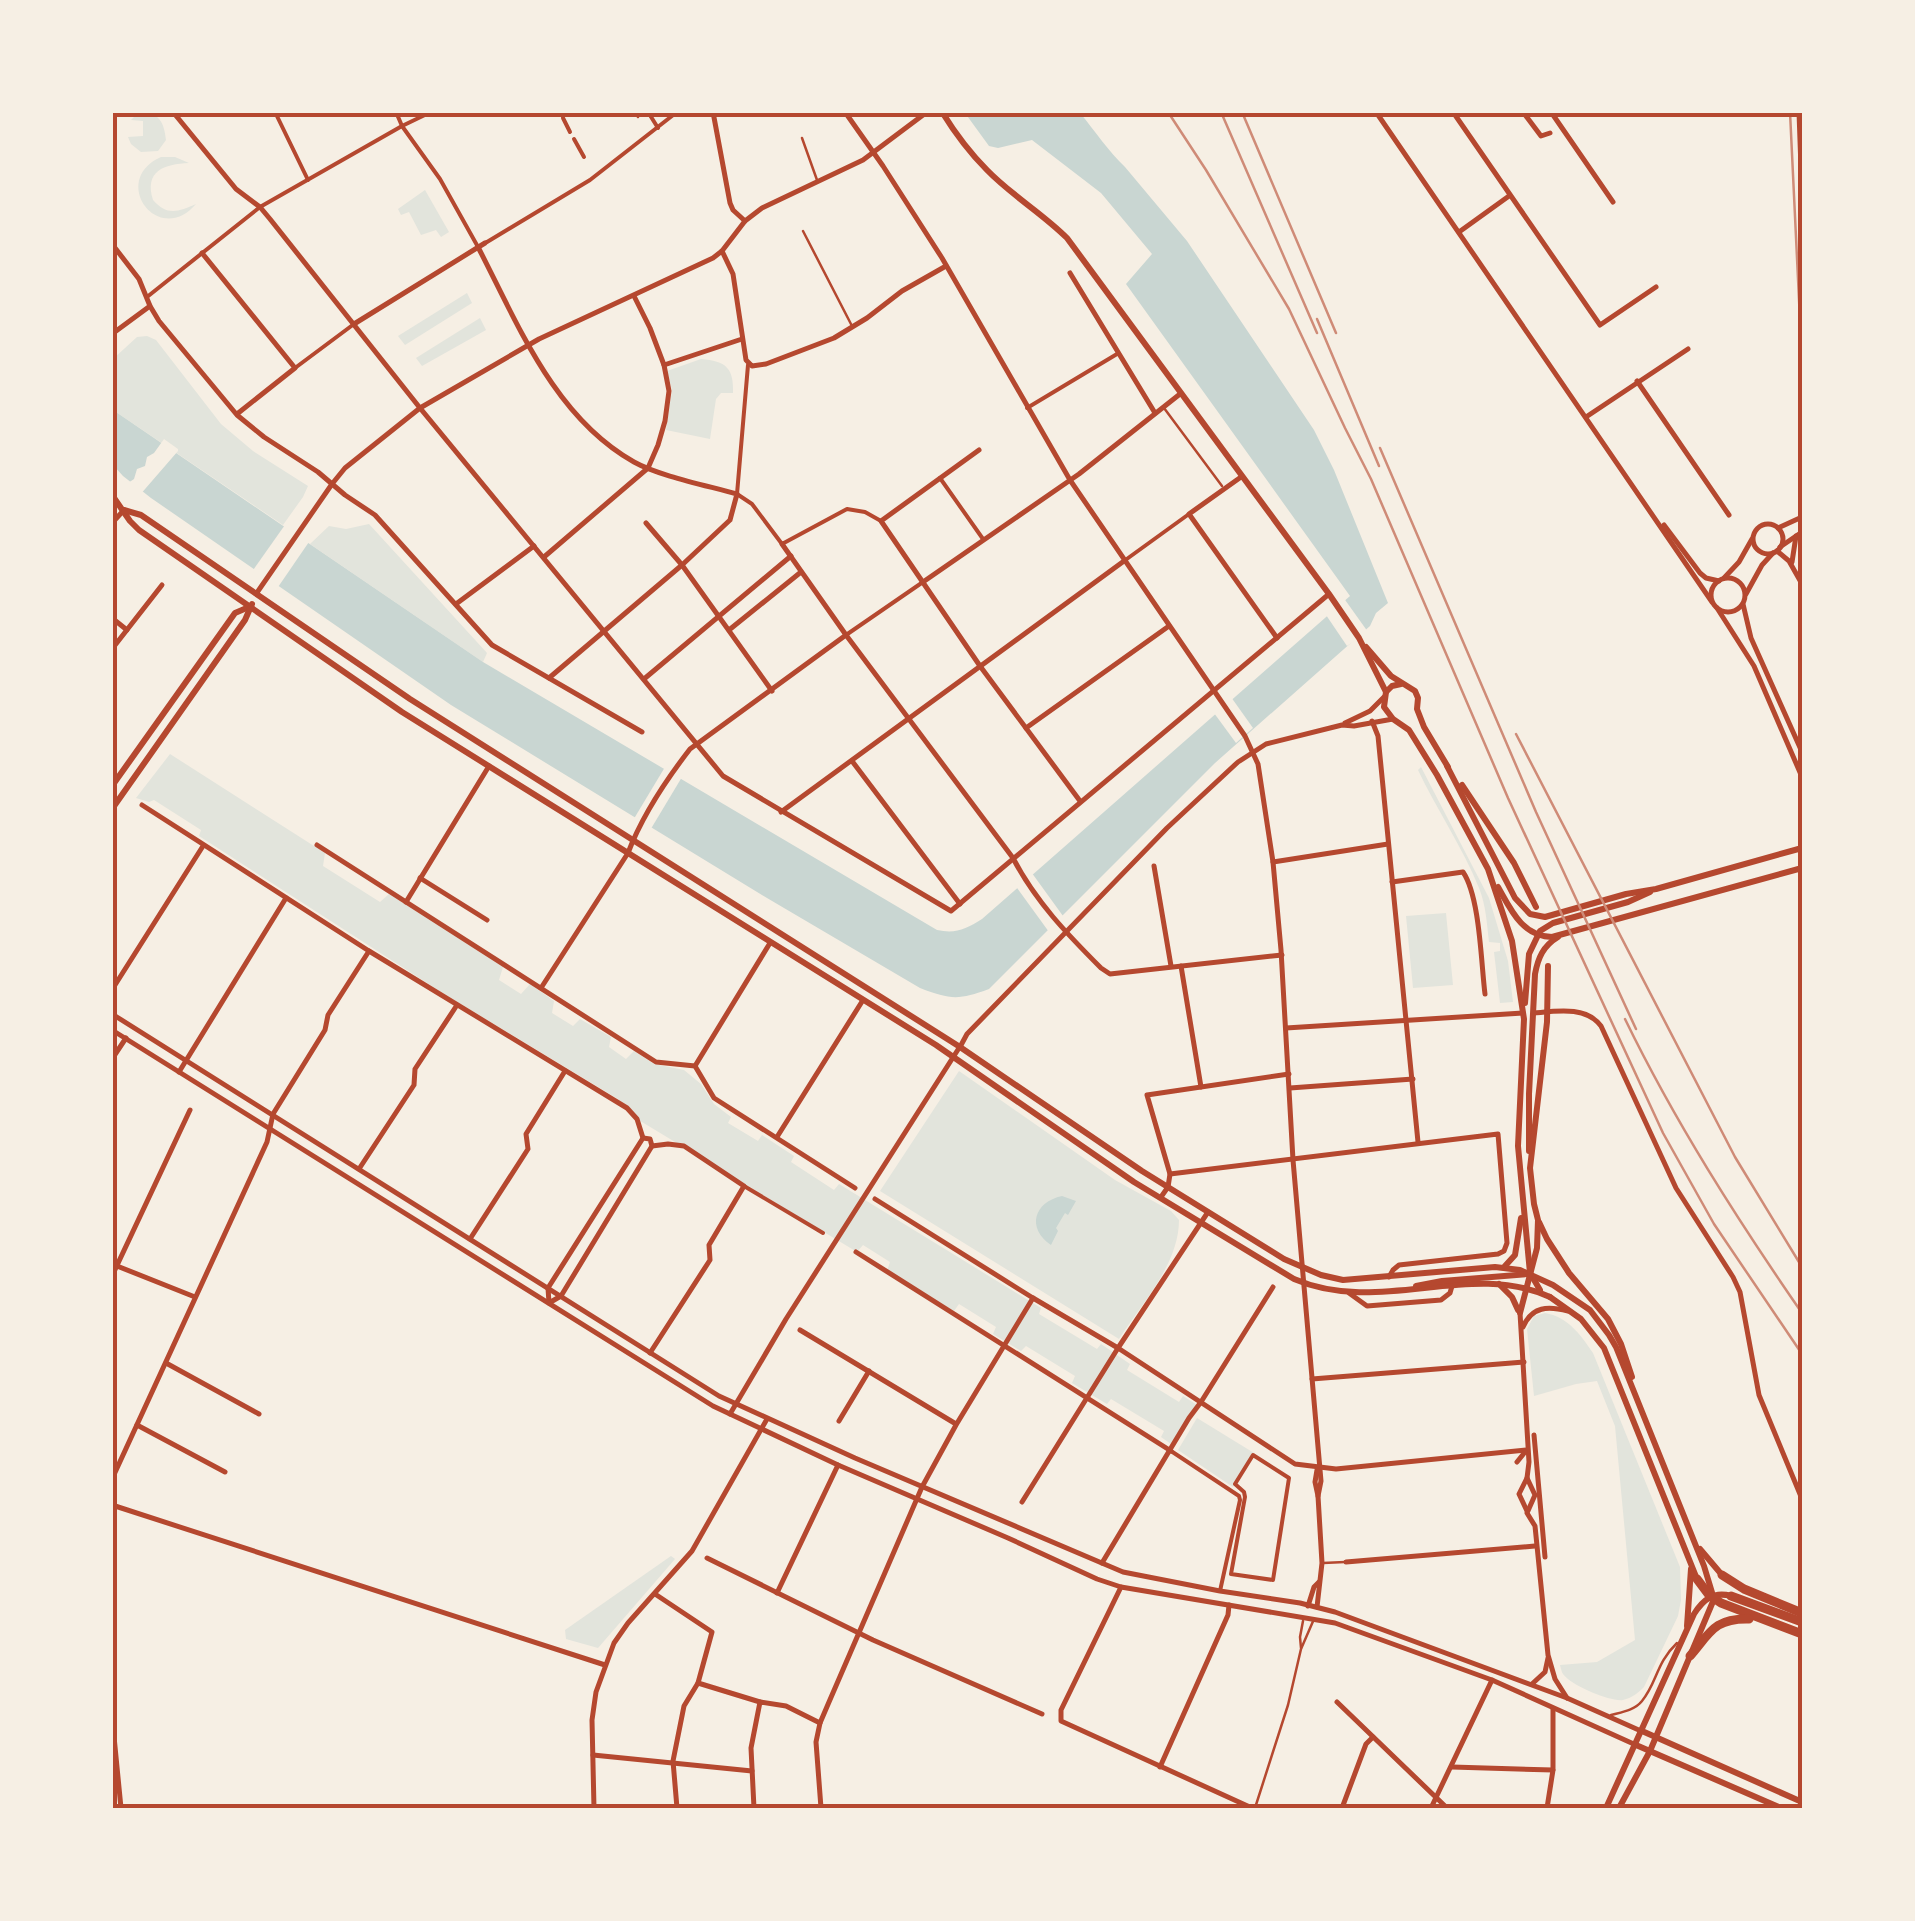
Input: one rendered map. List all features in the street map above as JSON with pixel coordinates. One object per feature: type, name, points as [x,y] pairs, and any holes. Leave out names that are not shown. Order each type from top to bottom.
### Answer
[{"type":"highway","points":[[1722,1576],[1744,1590],[1802,1613]]},
{"type":"highway","points":[[1697,1579],[1712,1597],[1802,1634]]},
{"type":"highway","points":[[1731,1596],[1802,1622]]},
{"type":"highway","points":[[1690,1656],[1719,1624],[1740,1618],[1771,1623]]},
{"type":"main road","points":[[942,112],[988,172],[1067,238],[1359,638],[1391,676],[1415,691],[1418,698],[1412,714]]},
{"type":"main road","points":[[112,495],[139,530],[402,712],[987,1078],[1201,1224],[1305,1283],[1349,1293],[1498,1284],[1525,1287],[1550,1297]]},
{"type":"main road","points":[[124,510],[142,515],[410,699],[960,1047],[1168,1188],[1304,1268],[1342,1280],[1503,1267],[1530,1273],[1578,1301],[1599,1320],[1616,1346],[1694,1541],[1712,1597],[1650,1751],[1619,1808]]},
{"type":"main road","points":[[112,809],[245,620],[256,594]]},
{"type":"main road","points":[[112,786],[235,613],[250,606]]},
{"type":"main road","points":[[1359,638],[1385,694],[1384,708],[1409,730],[1423,751],[1518,921],[1537,935],[1559,937]]},
{"type":"main road","points":[[1385,694],[1392,686],[1402,684]]},
{"type":"main road","points":[[1395,719],[1412,714]]},
{"type":"main road","points":[[1412,714],[1514,863],[1536,907]]},
{"type":"main road","points":[[1448,766],[1515,898],[1530,914],[1541,918],[1551,920],[1628,902],[1656,889],[1802,848]]},
{"type":"main road","points":[[1488,868],[1533,1025],[1528,1136],[1538,1220],[1557,1256],[1608,1319],[1626,1357],[1637,1402]]},
{"type":"main road","points":[[1697,1579],[1608,1356],[1594,1333],[1534,1282],[1530,1273],[1518,1146],[1523,1022],[1540,956],[1559,937],[1802,868]]},
{"type":"main road","points":[[1527,1002],[1529,954],[1537,935],[1551,920]]},
{"type":"main road","points":[[1530,1168],[1547,1022],[1548,966]]},
{"type":"main road","points":[[1503,1267],[1515,1255],[1523,1207]]},
{"type":"main road","points":[[1520,1313],[1536,1260],[1538,1220]]},
{"type":"main road","points":[[1503,1267],[1525,1287]]},
{"type":"main road","points":[[1401,1291],[1442,1281],[1530,1273]]},
{"type":"main road","points":[[1525,1287],[1547,1282]]},
{"type":"main road","points":[[1498,1284],[1520,1313]]},
{"type":"main road","points":[[1694,1541],[1722,1576]]},
{"type":"main road","points":[[1687,1628],[1691,1568]]},
{"type":"main road","points":[[1606,1808],[1700,1604],[1712,1597],[1731,1596]]},
{"type":"main road","points":[[1642,1731],[1802,1802]]},
{"type":"main road","points":[[1636,1745],[1781,1808]]},
{"type":"street","points":[[173,112],[236,190],[260,207],[420,408],[724,776],[951,912],[1329,594]]},
{"type":"street","points":[[274,112],[308,180]]},
{"type":"street","points":[[396,112],[482,245],[530,345],[559,394],[613,448],[637,464],[737,494],[752,504],[1066,933],[1110,974],[1282,955]]},
{"type":"street","points":[[146,298],[260,207],[431,112]]},
{"type":"street","points":[[648,112],[658,128]]},
{"type":"street","points":[[237,415],[354,324],[595,173],[677,112]]},
{"type":"street","points":[[713,112],[730,203],[746,221]]},
{"type":"street","points":[[845,112],[946,266],[1070,480],[1254,751],[1273,862],[1282,955],[1293,1160],[1312,1378],[1318,1467],[1314,1482],[1322,1563],[1314,1618]]},
{"type":"street","points":[[256,594],[345,468],[420,408],[530,345],[704,263],[762,208],[863,160],[928,112]]},
{"type":"street","points":[[1376,112],[1715,605],[1754,666],[1802,777]]},
{"type":"street","points":[[1453,112],[1600,325],[1656,286]]},
{"type":"street","points":[[1523,112],[1537,133],[1550,133]]},
{"type":"street","points":[[1551,112],[1613,202]]},
{"type":"street","points":[[1799,112],[1802,197]]},
{"type":"street","points":[[563,118],[570,132]]},
{"type":"street","points":[[574,139],[584,157]]},
{"type":"street","points":[[1458,232],[1510,196]]},
{"type":"street","points":[[112,244],[139,279],[159,321],[237,415],[375,516],[492,645],[642,732]]},
{"type":"street","points":[[548,678],[730,520],[737,494],[747,362],[733,274],[724,248]]},
{"type":"street","points":[[202,253],[295,368]]},
{"type":"street","points":[[747,362],[766,364],[818,346],[946,266]]},
{"type":"street","points":[[1070,273],[1155,413]]},
{"type":"street","points":[[544,557],[648,468],[665,421],[669,390],[664,366],[634,296]]},
{"type":"street","points":[[112,334],[150,306]]},
{"type":"street","points":[[664,366],[742,339]]},
{"type":"street","points":[[1586,417],[1688,349]]},
{"type":"street","points":[[1027,408],[1118,354]]},
{"type":"street","points":[[1637,381],[1730,516]]},
{"type":"street","points":[[542,988],[690,749],[1070,480],[1180,394]]},
{"type":"street","points":[[882,521],[978,450]]},
{"type":"street","points":[[780,812],[1241,476]]},
{"type":"street","points":[[940,478],[984,539]]},
{"type":"street","points":[[1646,504],[1706,578],[1729,578],[1742,586],[1752,638],[1802,752]]},
{"type":"street","points":[[782,544],[847,509],[882,521],[980,666],[1080,801]]},
{"type":"street","points":[[112,523],[124,510]]},
{"type":"street","points":[[1189,514],[1276,638]]},
{"type":"street","points":[[1778,528],[1802,518]]},
{"type":"street","points":[[646,523],[682,565],[772,690]]},
{"type":"street","points":[[1715,605],[1713,588],[1739,562],[1757,529],[1770,524],[1778,528],[1782,537],[1777,550]]},
{"type":"street","points":[[1715,605],[1732,612],[1777,550],[1799,534]]},
{"type":"street","points":[[1792,564],[1799,534]]},
{"type":"street","points":[[1753,536],[1759,552],[1777,550],[1792,564],[1802,584]]},
{"type":"street","points":[[456,605],[534,546]]},
{"type":"street","points":[[644,679],[791,556]]},
{"type":"street","points":[[729,630],[802,571]]},
{"type":"street","points":[[112,649],[162,586]]},
{"type":"street","points":[[112,618],[127,630]]},
{"type":"street","points":[[1026,728],[1168,626]]},
{"type":"street","points":[[1342,725],[1370,712],[1385,694]]},
{"type":"street","points":[[730,1414],[967,1034],[1199,796],[1254,751],[1266,744],[1342,725],[1395,719]]},
{"type":"street","points":[[1372,721],[1378,736],[1418,1142]]},
{"type":"street","points":[[852,761],[960,904]]},
{"type":"street","points":[[406,902],[489,766]]},
{"type":"street","points":[[142,805],[456,1005],[627,1108],[637,1119],[642,1138],[548,1288],[549,1303]]},
{"type":"street","points":[[1273,862],[1388,844]]},
{"type":"street","points":[[317,845],[656,1062],[695,1066]]},
{"type":"street","points":[[115,985],[203,846]]},
{"type":"street","points":[[1154,866],[1172,966]]},
{"type":"street","points":[[1392,882],[1464,872],[1473,897],[1485,994]]},
{"type":"street","points":[[420,878],[488,920]]},
{"type":"street","points":[[179,1072],[286,898]]},
{"type":"street","points":[[695,1066],[770,942]]},
{"type":"street","points":[[112,1479],[267,1142],[273,1114],[369,950]]},
{"type":"street","points":[[1181,965],[1201,1087]]},
{"type":"street","points":[[776,1138],[863,1000]]},
{"type":"street","points":[[359,1169],[414,1085],[415,1069],[456,1005]]},
{"type":"street","points":[[1286,1028],[1560,1011],[1584,1013],[1599,1022],[1676,1188],[1734,1277],[1759,1395],[1802,1498]]},
{"type":"street","points":[[112,1014],[650,1353],[768,1419],[1123,1572],[1308,1606],[1359,1620],[1532,1684],[1642,1731]]},
{"type":"street","points":[[112,1030],[713,1406],[763,1430],[1121,1587],[1314,1618],[1355,1629],[1492,1680],[1636,1745]]},
{"type":"street","points":[[112,1059],[126,1038]]},
{"type":"street","points":[[695,1066],[714,1098],[855,1188]]},
{"type":"street","points":[[470,1240],[528,1149],[526,1134],[565,1071]]},
{"type":"street","points":[[1161,1198],[1168,1188],[1170,1174],[1147,1095],[1289,1074]]},
{"type":"street","points":[[1290,1088],[1413,1079]]},
{"type":"street","points":[[112,1276],[190,1110]]},
{"type":"street","points":[[1170,1174],[1498,1134],[1507,1243],[1504,1251],[1399,1265],[1389,1278]]},
{"type":"street","points":[[549,1303],[561,1296],[652,1146],[650,1139],[642,1138]]},
{"type":"street","points":[[652,1146],[684,1146],[824,1233]]},
{"type":"street","points":[[650,1353],[710,1260],[709,1245],[744,1186]]},
{"type":"street","points":[[875,1199],[1118,1348],[1294,1464],[1336,1469],[1527,1450]]},
{"type":"street","points":[[1022,1502],[1208,1212]]},
{"type":"street","points":[[856,1252],[1239,1496],[1220,1592]]},
{"type":"street","points":[[115,1265],[196,1298]]},
{"type":"street","points":[[1102,1562],[1274,1286]]},
{"type":"street","points":[[1349,1293],[1367,1306],[1440,1300],[1450,1293],[1452,1286]]},
{"type":"street","points":[[821,1808],[816,1752],[820,1723],[922,1487],[1033,1298]]},
{"type":"street","points":[[1521,1334],[1530,1314],[1538,1309],[1572,1312]]},
{"type":"street","points":[[1520,1313],[1529,1462],[1519,1494],[1534,1526],[1548,1655],[1567,1698]]},
{"type":"street","points":[[800,1330],[956,1425]]},
{"type":"street","points":[[1312,1378],[1524,1362]]},
{"type":"street","points":[[166,1363],[259,1414]]},
{"type":"street","points":[[839,1421],[869,1372]]},
{"type":"street","points":[[594,1808],[592,1720],[596,1692],[614,1643],[692,1551],[768,1419]]},
{"type":"street","points":[[136,1425],[225,1472]]},
{"type":"street","points":[[1534,1435],[1545,1557]]},
{"type":"street","points":[[1522,1436],[1527,1450]]},
{"type":"street","points":[[1517,1462],[1527,1450]]},
{"type":"street","points":[[1253,1455],[1289,1478],[1272,1580],[1231,1574],[1245,1497],[1235,1484],[1253,1455]]},
{"type":"street","points":[[778,1593],[838,1465]]},
{"type":"street","points":[[1526,1478],[1534,1495],[1527,1513]]},
{"type":"street","points":[[112,1505],[605,1665]]},
{"type":"street","points":[[1346,1562],[1535,1546]]},
{"type":"street","points":[[707,1558],[1042,1714]]},
{"type":"street","points":[[1304,1617],[1319,1582]]},
{"type":"street","points":[[1121,1587],[1061,1710],[1061,1721],[1254,1808]]},
{"type":"street","points":[[655,1594],[712,1632],[698,1682],[684,1706],[673,1761],[677,1808]]},
{"type":"street","points":[[1160,1768],[1229,1605]]},
{"type":"street","points":[[1532,1684],[1545,1672],[1548,1655]]},
{"type":"street","points":[[1430,1808],[1492,1680]]},
{"type":"street","points":[[698,1682],[786,1706],[820,1723]]},
{"type":"street","points":[[754,1808],[751,1748],[760,1702]]},
{"type":"street","points":[[1337,1702],[1447,1808]]},
{"type":"street","points":[[1546,1808],[1553,1770],[1553,1709]]},
{"type":"street","points":[[112,1716],[121,1808]]},
{"type":"street","points":[[1342,1808],[1366,1744],[1373,1736]]},
{"type":"street","points":[[593,1755],[752,1771]]},
{"type":"street","points":[[1452,1767],[1553,1770]]},
{"type":"lane","points":[[802,138],[818,182]]},
{"type":"lane","points":[[803,231],[852,328]]},
{"type":"lane","points":[[1164,407],[1224,489]]},
{"type":"lane","points":[[1322,1563],[1346,1562]]},
{"type":"lane","points":[[1302,1650],[1304,1617]]},
{"type":"lane","points":[[1254,1808],[1314,1618]]},
{"type":"lane","points":[[1608,1716],[1633,1708],[1642,1700],[1665,1654],[1682,1639]]},
{"type":"shaded area","points":[[138,113],[156,116],[162,123],[166,140],[158,151],[141,152],[131,144],[128,137],[143,136],[143,121],[131,120]]},
{"type":"shaded area","points":[[965,113],[1080,113],[1187,241],[1314,430],[1388,603],[1376,613],[1370,626],[1215,763],[989,989],[955,997],[920,988],[767,898],[451,705],[151,498],[113,465],[113,410],[483,662],[937,930],[966,928],[982,919],[1350,596],[1126,284],[1152,254],[1101,193],[1032,140],[998,148],[989,146]]},
{"type":"shaded area","points":[[161,157],[189,163],[158,171],[151,182],[153,200],[163,208],[178,210],[196,204],[181,216],[155,215],[139,194],[139,180],[146,167]]},
{"type":"shaded area","points":[[425,190],[449,232],[441,237],[436,230],[421,235],[409,212],[401,215],[398,209]]},
{"type":"shaded area","points":[[467,293],[472,303],[405,345],[398,336]]},
{"type":"shaded area","points":[[480,318],[486,330],[422,366],[416,358]]},
{"type":"shaded area","points":[[137,337],[156,340],[221,424],[253,451],[308,486],[283,525],[113,410],[113,359]]},
{"type":"shaded area","points":[[701,359],[727,367],[733,384],[733,393],[721,393],[716,399],[710,439],[666,430],[672,390],[667,371]]},
{"type":"shaded area","points":[[369,524],[487,653],[483,662],[310,544],[329,526],[346,529]]},
{"type":"shaded area","points":[[170,754],[325,853],[323,866],[380,902],[389,894],[503,967],[499,980],[521,994],[530,984],[554,1001],[552,1013],[573,1026],[580,1019],[611,1037],[609,1047],[626,1059],[634,1051],[654,1064],[684,1070],[731,1117],[728,1123],[758,1141],[762,1135],[794,1156],[791,1162],[834,1190],[839,1184],[1041,1308],[1039,1314],[1097,1349],[1101,1344],[1130,1364],[1127,1370],[1179,1402],[1183,1396],[1197,1405],[1171,1444],[1161,1437],[1164,1431],[1111,1399],[1107,1404],[1072,1383],[1075,1376],[1026,1346],[1021,1351],[993,1334],[996,1327],[959,1304],[954,1311],[887,1271],[890,1262],[863,1245],[857,1252],[637,1119],[618,1099],[441,992],[199,836],[201,830],[154,800],[136,798]]},
{"type":"shaded area","points":[[1421,767],[1489,898],[1508,961],[1513,1002],[1500,1003],[1494,952],[1500,951],[1500,943],[1489,942],[1479,888],[1418,770]]},
{"type":"shaded area","points":[[1446,913],[1453,985],[1413,988],[1406,916]]},
{"type":"shaded area","points":[[959,1071],[1179,1220],[1166,1267],[1119,1339],[880,1191]]},
{"type":"shaded area","points":[[1062,1196],[1076,1201],[1056,1228],[1051,1245],[1038,1231],[1037,1216],[1045,1204]]},
{"type":"shaded area","points":[[1545,1313],[1567,1322],[1593,1353],[1680,1567],[1678,1616],[1644,1687],[1623,1700],[1579,1686],[1564,1676],[1560,1665],[1597,1662],[1635,1640],[1615,1426],[1597,1381],[1534,1396],[1527,1329],[1534,1316]]},
{"type":"shaded area","points":[[1197,1418],[1254,1453],[1233,1487],[1178,1450]]},
{"type":"shaded area","points":[[671,1556],[675,1559],[598,1648],[566,1639],[565,1630]]},
{"type":"pier","points":[[164,439],[178,451],[139,496],[125,485]]},
{"type":"pier","points":[[287,522],[311,539],[276,590],[251,573]]},
{"type":"pier","points":[[1343,597],[1368,632],[1347,646],[1326,615]]},
{"type":"pier","points":[[1231,697],[1253,728],[1236,743],[1214,713]]},
{"type":"pier","points":[[665,767],[682,777],[649,832],[632,822]]},
{"type":"pier","points":[[1029,869],[1067,917],[1049,932],[1015,885]]},
{"type":"railway","points":[[1168,112],[1289,309],[1371,479],[1508,798],[1663,1133],[1714,1224],[1802,1354]]},
{"type":"railway","points":[[1221,112],[1317,333]]},
{"type":"railway","points":[[1242,112],[1336,333]]},
{"type":"railway","points":[[1790,112],[1802,362]]},
{"type":"railway","points":[[1317,319],[1379,466]]},
{"type":"railway","points":[[1380,448],[1536,812],[1636,1029]]},
{"type":"railway","points":[[1516,734],[1735,1157],[1802,1267]]},
{"type":"railway","points":[[1625,1019],[1708,1169],[1802,1313]]}]
